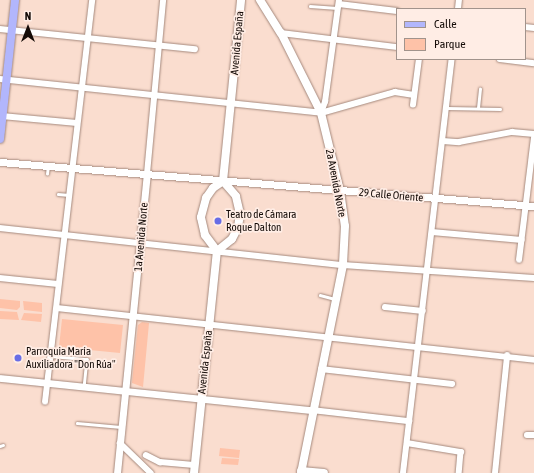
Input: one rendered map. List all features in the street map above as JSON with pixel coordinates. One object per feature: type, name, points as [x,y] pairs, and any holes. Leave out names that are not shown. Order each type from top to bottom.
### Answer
[{"type":"main road","points":[[0,140],[3,79],[12,30],[15,0]]},
{"type":"main road","name":"Avenida España","points":[[223,181],[241,0]]},
{"type":"main road","name":"2a Avenida Norte","points":[[260,0],[281,33],[321,113],[340,191],[345,226],[343,265],[312,410],[301,472]]},
{"type":"main road","points":[[223,181],[236,196],[240,214],[236,233],[218,251],[205,235],[201,217],[206,198],[223,181]]},
{"type":"main road","name":"Avenida España","points":[[194,469],[218,251]]},
{"type":"main road","points":[[301,472],[324,473]]},
{"type":"street","points":[[45,402],[92,0]]},
{"type":"street","name":"1a Avenida Norte","points":[[117,473],[134,316],[163,0]]},
{"type":"street","points":[[321,113],[325,102],[339,4],[396,11]]},
{"type":"street","points":[[0,29],[195,49]]},
{"type":"street","points":[[281,33],[396,46]]},
{"type":"street","points":[[412,105],[419,60]]},
{"type":"street","points":[[404,473],[452,60]]},
{"type":"street","points":[[508,60],[534,63]]},
{"type":"street","points":[[3,79],[232,102],[321,113],[395,92],[414,94]]},
{"type":"street","points":[[2,116],[77,123]]},
{"type":"street","points":[[443,141],[460,142],[512,132],[534,134]]},
{"type":"street","points":[[519,260],[534,138]]},
{"type":"street","name":"29 Calle Oriente","points":[[0,162],[48,170],[72,168],[534,206]]},
{"type":"street","points":[[0,228],[343,265],[534,278]]},
{"type":"street","points":[[432,232],[522,240]]},
{"type":"street","points":[[0,278],[58,284]]},
{"type":"street","points":[[385,307],[423,311]]},
{"type":"street","points":[[57,308],[327,338],[418,346],[534,360]]},
{"type":"street","points":[[495,473],[507,356]]},
{"type":"street","points":[[321,369],[452,384]]},
{"type":"street","points":[[0,378],[202,398],[409,421]]},
{"type":"street","points":[[527,435],[534,435]]},
{"type":"street","points":[[120,443],[151,473]]},
{"type":"street","points":[[407,443],[461,452],[459,473]]},
{"type":"street","points":[[146,455],[160,462],[194,469]]},
{"type":"lane","points":[[310,6],[339,4]]},
{"type":"lane","points":[[478,108],[480,89]]},
{"type":"lane","points":[[447,108],[500,109]]},
{"type":"lane","points":[[58,194],[69,195]]},
{"type":"lane","points":[[320,295],[336,299]]},
{"type":"lane","points":[[50,356],[86,359],[84,387]]},
{"type":"lane","points":[[77,423],[122,428]]},
{"type":"green space","points":[[0,299],[20,301],[20,307],[17,310],[0,308]]},
{"type":"green space","points":[[23,301],[42,303],[42,312],[24,310]]},
{"type":"green space","points":[[0,311],[17,312],[19,320],[0,319]]},
{"type":"green space","points":[[24,313],[42,314],[41,322],[21,320]]},
{"type":"green space","points":[[62,319],[123,325],[120,353],[59,347]]},
{"type":"green space","points":[[142,322],[149,323],[143,387],[132,383],[138,325]]},
{"type":"green space","points":[[220,448],[240,450],[239,458],[219,456]]},
{"type":"green space","points":[[222,458],[239,459],[238,465],[221,464]]},
{"type":"place","name":"Teatro de Cámara Roque Dalton","points":[[218,221]]},
{"type":"place","name":"Parroquia María Auxiliadora \"Don Rúa\"","points":[[18,358]]}]
